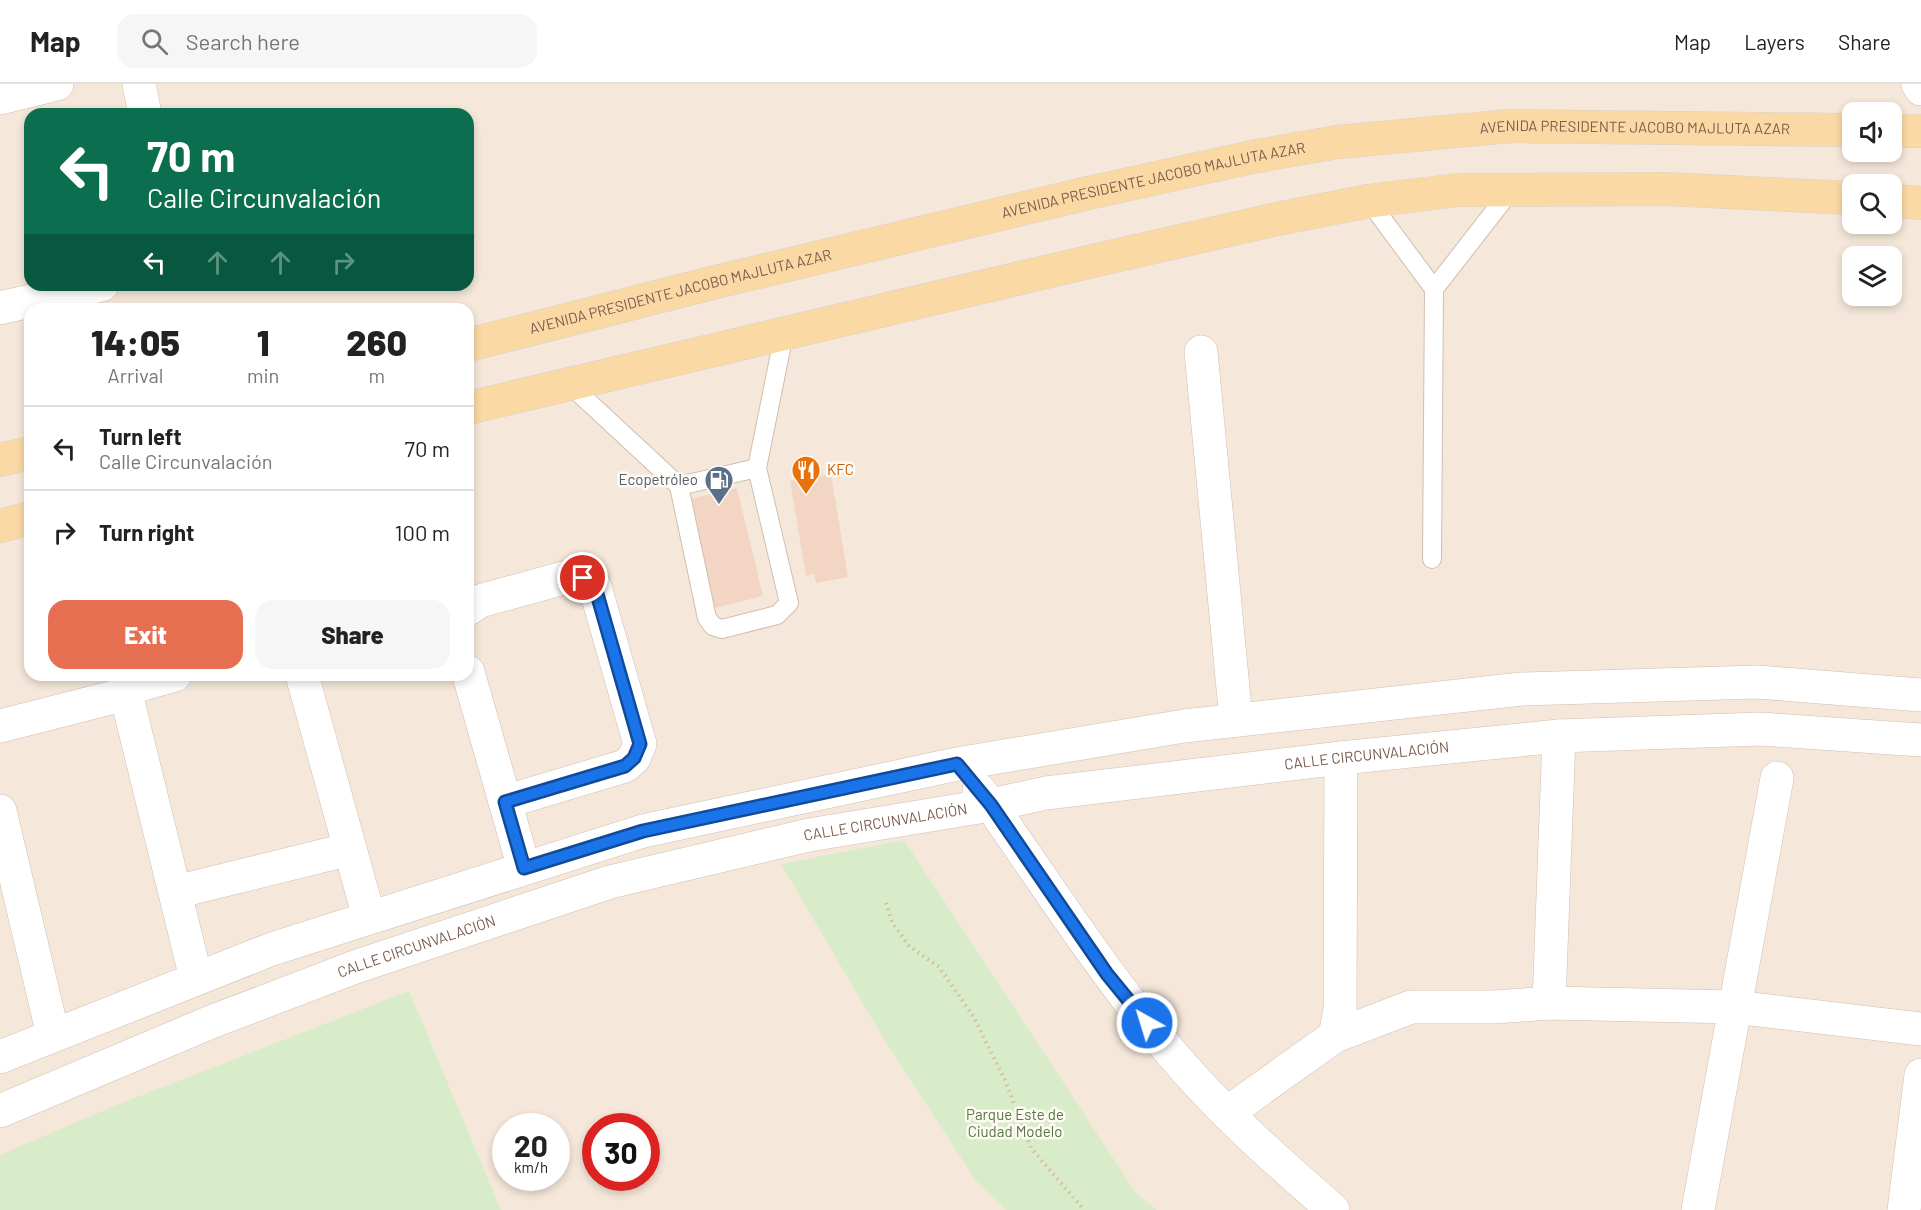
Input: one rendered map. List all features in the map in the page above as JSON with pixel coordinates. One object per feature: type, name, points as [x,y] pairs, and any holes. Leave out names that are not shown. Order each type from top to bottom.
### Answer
[{"type":"main road","name":"AVENIDA PRESIDENTE JACOBO MAJLUTA AZAR","points":[[474,343],[723,280],[1084,194],[1252,157],[1338,142],[1509,126],[1842,130]]},
{"type":"main road","points":[[1902,131],[1921,131]]},
{"type":"main road","points":[[474,406],[1232,229],[1369,201],[1458,190],[1665,189],[1842,198]]},
{"type":"main road","points":[[1902,202],[1921,203]]},
{"type":"main road","points":[[0,460],[24,454]]},
{"type":"main road","points":[[0,526],[24,520]]},
{"type":"street","points":[[0,98],[57,84]]},
{"type":"street","points":[[139,84],[144,108]]},
{"type":"street","points":[[1918,84],[1921,89]]},
{"type":"street","points":[[0,308],[75,291]]},
{"type":"street","points":[[1201,352],[1236,720]]},
{"type":"street","points":[[474,605],[480,601],[567,577],[583,578],[595,587],[640,744],[634,758],[625,766],[505,802]]},
{"type":"street","points":[[0,726],[126,694],[133,687],[154,681]]},
{"type":"street","points":[[304,681],[369,917]]},
{"type":"street","points":[[471,681],[524,868]]},
{"type":"street","points":[[0,1057],[272,949],[643,831],[957,764],[1184,726],[1522,689],[1758,682],[1921,695]]},
{"type":"street","points":[[126,694],[196,978]]},
{"type":"street","name":"CALLE CIRCUNVALACIÓN","points":[[0,1111],[211,1023],[355,967],[610,882],[809,835],[991,805],[1046,793],[1341,758],[1559,736],[1760,729],[1921,740]]},
{"type":"street","points":[[1549,1003],[1559,736]]},
{"type":"street","points":[[1335,1036],[1340,1010],[1341,758]]},
{"type":"street","points":[[957,764],[991,805],[1107,974],[1173,1056],[1227,1113],[1333,1210]]},
{"type":"street","points":[[1698,1210],[1777,777]]},
{"type":"street","points":[[0,811],[53,1035]]},
{"type":"street","points":[[176,892],[350,849]]},
{"type":"street","points":[[1227,1113],[1335,1036],[1411,1007],[1495,1007],[1549,1003],[1735,1007],[1921,1029]]},
{"type":"street","points":[[1904,1210],[1921,1075]]},
{"type":"lane","points":[[1434,289],[1511,190]]},
{"type":"lane","points":[[1369,201],[1434,289],[1432,559]]},
{"type":"lane","points":[[568,383],[679,486],[706,618],[713,626],[722,629],[777,615],[789,603],[757,468],[784,334]]},
{"type":"lane","points":[[679,486],[757,468]]},
{"type":"path","points":[[886,903],[892,922],[909,946],[939,967],[973,1016],[1005,1080],[1031,1149],[1057,1176],[1084,1210]]},
{"type":"shaded area","points":[[0,84],[1921,84],[1921,1210],[0,1210]]},
{"type":"green space","name":"Parque Este de Ciudad Modelo","points":[[904,840],[1136,1193],[1157,1210],[1006,1210],[976,1181],[882,1036],[781,864]]},
{"type":"green space","points":[[409,991],[501,1210],[0,1210],[0,1155],[114,1106]]},
{"type":"building","points":[[831,474],[848,577],[816,583],[814,574],[806,576],[790,481]]},
{"type":"building","points":[[737,488],[763,596],[715,608],[690,499]]},
{"type":"place","name":"KFC","points":[[806,496]]},
{"type":"place","name":"Ecopetróleo","points":[[719,506]]},
{"type":"route","points":[[583,578],[595,587],[640,744],[634,758],[625,766],[505,802],[524,868],[643,831],[957,764],[991,805],[1107,974],[1147,1023]]}]
